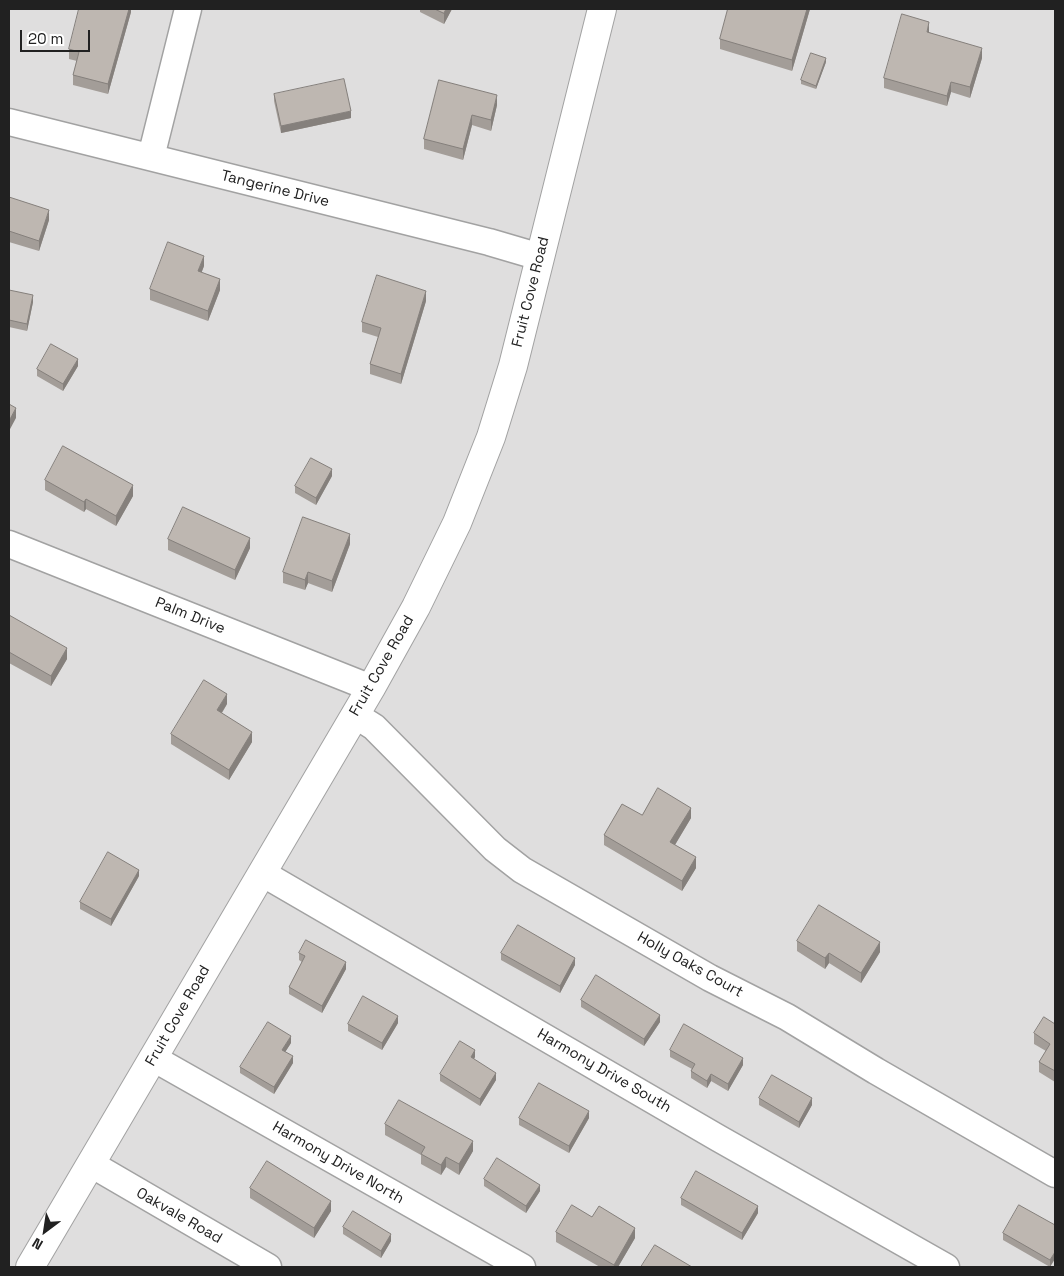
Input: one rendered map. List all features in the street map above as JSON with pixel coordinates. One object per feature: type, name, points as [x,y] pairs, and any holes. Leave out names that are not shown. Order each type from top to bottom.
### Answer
[{"type":"street","points":[[151,157],[188,9]]},
{"type":"street","name":"Fruit Cove Road","points":[[30,1267],[371,688],[416,608],[457,523],[490,437],[513,366],[602,9]]},
{"type":"street","name":"Tangerine Drive","points":[[9,122],[489,242],[540,257]]},
{"type":"street","name":"Palm Drive","points":[[9,544],[371,688]]},
{"type":"street","name":"Holly Oaks Court","points":[[355,715],[374,727],[495,849],[514,865],[710,978],[787,1017],[876,1071],[1055,1174]]},
{"type":"street","name":"Harmony Drive South","points":[[262,874],[726,1143],[946,1267]]},
{"type":"street","name":"Harmony Drive North","points":[[153,1058],[522,1267]]},
{"type":"street","name":"Oakvale Road","points":[[91,1164],[268,1267]]},
{"type":"shaded area","points":[[9,9],[1055,9],[1055,1267],[9,1267]]},
{"type":"building","points":[[79,9],[129,9],[108,84],[73,75],[79,52],[69,49]]},
{"type":"building","points":[[435,9],[446,9],[444,13]]},
{"type":"building","points":[[728,9],[807,9],[792,60],[720,39]]},
{"type":"building","points":[[902,14],[929,22],[927,32],[982,48],[970,87],[951,82],[947,96],[884,78]]},
{"type":"building","points":[[811,53],[826,58],[816,86],[801,80]]},
{"type":"building","points":[[344,79],[351,111],[281,126],[274,94]]},
{"type":"building","points":[[439,80],[497,95],[491,120],[472,115],[463,149],[424,139]]},
{"type":"building","points":[[9,197],[49,210],[39,241],[9,231]]},
{"type":"building","points":[[168,242],[204,256],[198,271],[220,279],[208,311],[150,289]]},
{"type":"building","points":[[377,275],[426,291],[401,374],[370,364],[381,328],[362,322]]},
{"type":"building","points":[[9,290],[33,295],[27,324],[9,320]]},
{"type":"building","points":[[51,344],[78,359],[63,384],[37,369]]},
{"type":"building","points":[[9,404],[16,408],[9,421]]},
{"type":"building","points":[[63,446],[133,485],[116,516],[86,499],[84,502],[45,480]]},
{"type":"building","points":[[311,458],[332,469],[316,498],[295,486]]},
{"type":"building","points":[[183,507],[250,538],[235,570],[168,539]]},
{"type":"building","points":[[303,517],[350,534],[332,581],[308,572],[305,580],[283,572]]},
{"type":"building","points":[[9,615],[67,648],[51,676],[9,652]]},
{"type":"building","points":[[204,680],[227,694],[217,710],[252,732],[229,770],[171,734]]},
{"type":"building","points":[[658,788],[691,808],[670,842],[696,857],[682,881],[604,835],[622,804],[642,815]]},
{"type":"building","points":[[108,852],[139,870],[111,919],[80,902]]},
{"type":"building","points":[[819,905],[880,942],[861,973],[829,953],[825,958],[797,941]]},
{"type":"building","points":[[518,925],[575,958],[560,986],[501,953]]},
{"type":"building","points":[[306,940],[346,962],[322,1006],[289,987],[305,956],[299,953]]},
{"type":"building","points":[[596,975],[660,1015],[644,1039],[581,1000]]},
{"type":"building","points":[[363,996],[398,1016],[382,1043],[348,1024]]},
{"type":"building","points":[[1044,1017],[1055,1024],[1055,1071],[1039,1062],[1050,1044],[1034,1033]]},
{"type":"building","points":[[268,1022],[291,1036],[282,1050],[293,1056],[274,1087],[240,1067]]},
{"type":"building","points":[[684,1024],[743,1058],[728,1084],[711,1074],[707,1081],[691,1071],[695,1064],[670,1050]]},
{"type":"building","points":[[460,1041],[475,1050],[471,1057],[496,1073],[480,1099],[440,1074]]},
{"type":"building","points":[[772,1075],[812,1098],[799,1122],[759,1098]]},
{"type":"building","points":[[539,1083],[589,1111],[569,1146],[519,1118]]},
{"type":"building","points":[[399,1100],[473,1141],[459,1164],[446,1157],[441,1165],[421,1154],[425,1147],[385,1124]]},
{"type":"building","points":[[497,1158],[540,1185],[526,1206],[484,1179]]},
{"type":"building","points":[[267,1161],[331,1201],[314,1228],[250,1188]]},
{"type":"building","points":[[696,1171],[758,1206],[742,1233],[681,1198]]},
{"type":"building","points":[[572,1205],[592,1217],[599,1206],[635,1228],[614,1265],[556,1232]]},
{"type":"building","points":[[1019,1205],[1055,1225],[1055,1252],[1050,1260],[1003,1233]]},
{"type":"building","points":[[353,1211],[391,1234],[381,1251],[343,1227]]},
{"type":"building","points":[[655,1245],[692,1267],[641,1267]]}]
